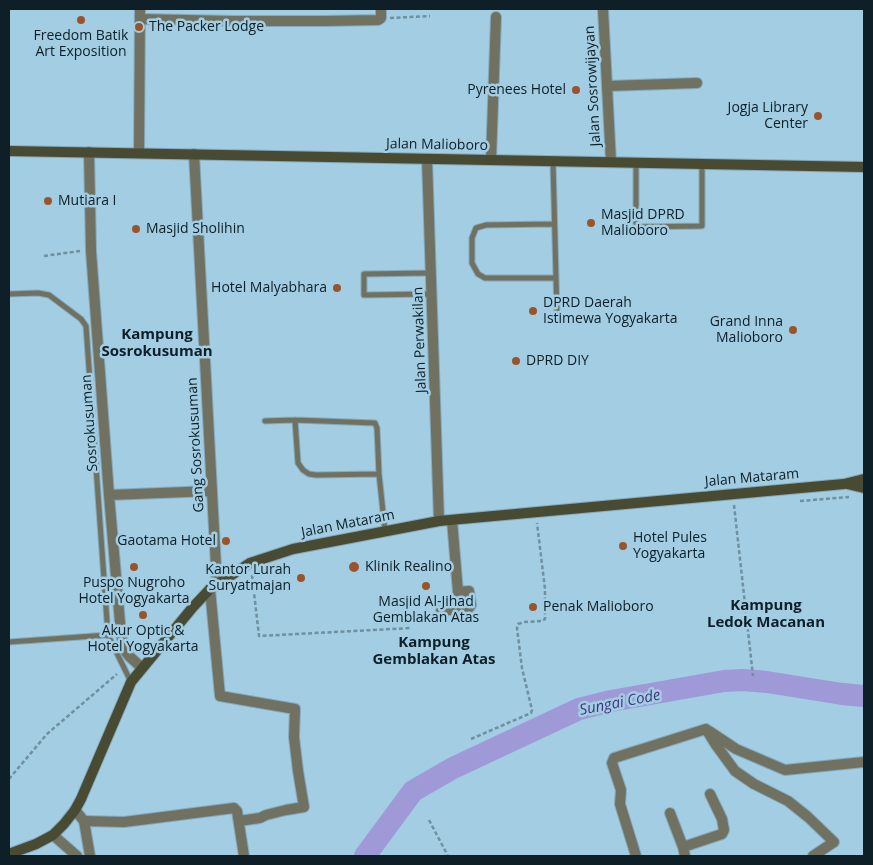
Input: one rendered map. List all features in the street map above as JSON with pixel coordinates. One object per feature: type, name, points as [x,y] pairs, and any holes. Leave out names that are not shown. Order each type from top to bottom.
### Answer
[{"type":"main road","name":"Jalan Malioboro","points":[[9,150],[864,168]]},
{"type":"main road","name":"Jalan Mataram","points":[[9,854],[36,844],[53,835],[75,810],[131,682],[193,607],[213,587],[250,563],[293,549],[440,521],[844,484],[864,478]]},
{"type":"main road","name":"Jalan Mataram","points":[[844,484],[864,488]]},
{"type":"street","name":"Jalan Sosrowijayan","points":[[603,9],[611,162]]},
{"type":"street","points":[[139,153],[140,14],[233,21],[325,21],[378,20],[381,14]]},
{"type":"street","points":[[491,160],[496,17]]},
{"type":"street","points":[[607,86],[697,84]]},
{"type":"street","name":"Sosrokusuman","points":[[89,152],[91,251],[121,634],[125,651],[142,668]]},
{"type":"street","name":"Gang Sosrokusuman","points":[[194,154],[212,491],[213,587],[220,696],[295,709],[294,737],[304,807],[260,818],[239,820]]},
{"type":"street","name":"Jalan Perwakilan","points":[[427,159],[440,521]]},
{"type":"street","points":[[109,495],[212,491]]},
{"type":"street","points":[[441,611],[468,608],[471,605],[469,591],[458,592],[452,520]]},
{"type":"street","points":[[706,729],[736,749],[786,770],[864,762]]},
{"type":"street","points":[[636,856],[620,804],[622,790],[612,763],[614,758],[706,729]]},
{"type":"street","points":[[706,729],[735,771],[754,784],[788,801],[834,842],[813,856]]},
{"type":"street","points":[[670,813],[684,852],[722,834],[724,830],[722,820],[710,794]]},
{"type":"street","points":[[84,821],[124,822],[234,808],[237,811],[239,820],[244,856]]},
{"type":"street","points":[[75,810],[84,821],[90,856]]},
{"type":"street","points":[[53,835],[77,856]]},
{"type":"lane","points":[[553,161],[557,316]]},
{"type":"lane","points":[[636,163],[636,227],[702,226],[702,164]]},
{"type":"lane","points":[[554,224],[486,225],[476,228],[472,238],[472,263],[478,274],[485,278],[556,278]]},
{"type":"lane","points":[[431,273],[364,274],[364,295],[432,294]]},
{"type":"lane","points":[[9,294],[38,293],[49,295],[81,319],[86,326],[108,635],[131,682]]},
{"type":"lane","points":[[295,420],[298,463],[309,474],[379,474]]},
{"type":"lane","points":[[265,421],[295,420],[375,423],[377,428],[379,474],[385,531]]},
{"type":"lane","points":[[9,642],[108,635]]},
{"type":"path","points":[[381,14],[430,16]]},
{"type":"path","points":[[44,256],[74,251],[91,251]]},
{"type":"path","points":[[792,501],[849,497]]},
{"type":"path","points":[[470,739],[531,713],[532,710],[522,668],[517,628],[518,624],[524,622],[542,621],[545,619],[546,614],[536,512]]},
{"type":"path","points":[[734,513],[753,676]]},
{"type":"path","points":[[250,563],[259,636],[411,628]]},
{"type":"path","points":[[9,779],[47,734],[124,669]]},
{"type":"path","points":[[429,820],[448,856]]},
{"type":"waterway","name":"Sungai Code","points":[[365,856],[413,791],[453,768],[579,709],[611,701],[724,681],[743,680],[864,696]]},
{"type":"place","name":"Freedom Batik Art Exposition","points":[[81,20]]},
{"type":"place","name":"The Packer Lodge","points":[[139,27]]},
{"type":"place","name":"Pyrenees Hotel","points":[[576,90]]},
{"type":"place","name":"Jogja Library Center","points":[[818,116]]},
{"type":"place","name":"Mutiara I","points":[[48,201]]},
{"type":"place","name":"Masjid DPRD Malioboro","points":[[591,223]]},
{"type":"place","name":"Masjid Sholihin","points":[[136,229]]},
{"type":"place","name":"Hotel Malyabhara","points":[[337,288]]},
{"type":"place","name":"DPRD Daerah Istimewa Yogyakarta","points":[[533,311]]},
{"type":"place","name":"Grand Inna Malioboro","points":[[793,330]]},
{"type":"place","name":"DPRD DIY","points":[[516,361]]},
{"type":"place","name":"Gaotama Hotel","points":[[226,541]]},
{"type":"place","name":"Hotel Pules Yogyakarta","points":[[623,546]]},
{"type":"place","name":"Puspo Nugroho Hotel Yogyakarta","points":[[134,567]]},
{"type":"place","name":"Klinik Realino","points":[[354,567]]},
{"type":"place","name":"Kantor Lurah Suryatmajan","points":[[301,578]]},
{"type":"place","name":"Masjid Al-Jihad Gemblakan Atas","points":[[426,586]]},
{"type":"place","name":"Penak Malioboro","points":[[533,607]]},
{"type":"place","name":"Akur Optic & Hotel Yogyakarta","points":[[143,615]]},
{"type":"district","name":"Kampung Sosrokusuman","points":[[157,344]]},
{"type":"district","name":"Kampung Ledok Macanan","points":[[766,614]]},
{"type":"district","name":"Kampung Gemblakan Atas","points":[[434,652]]}]
